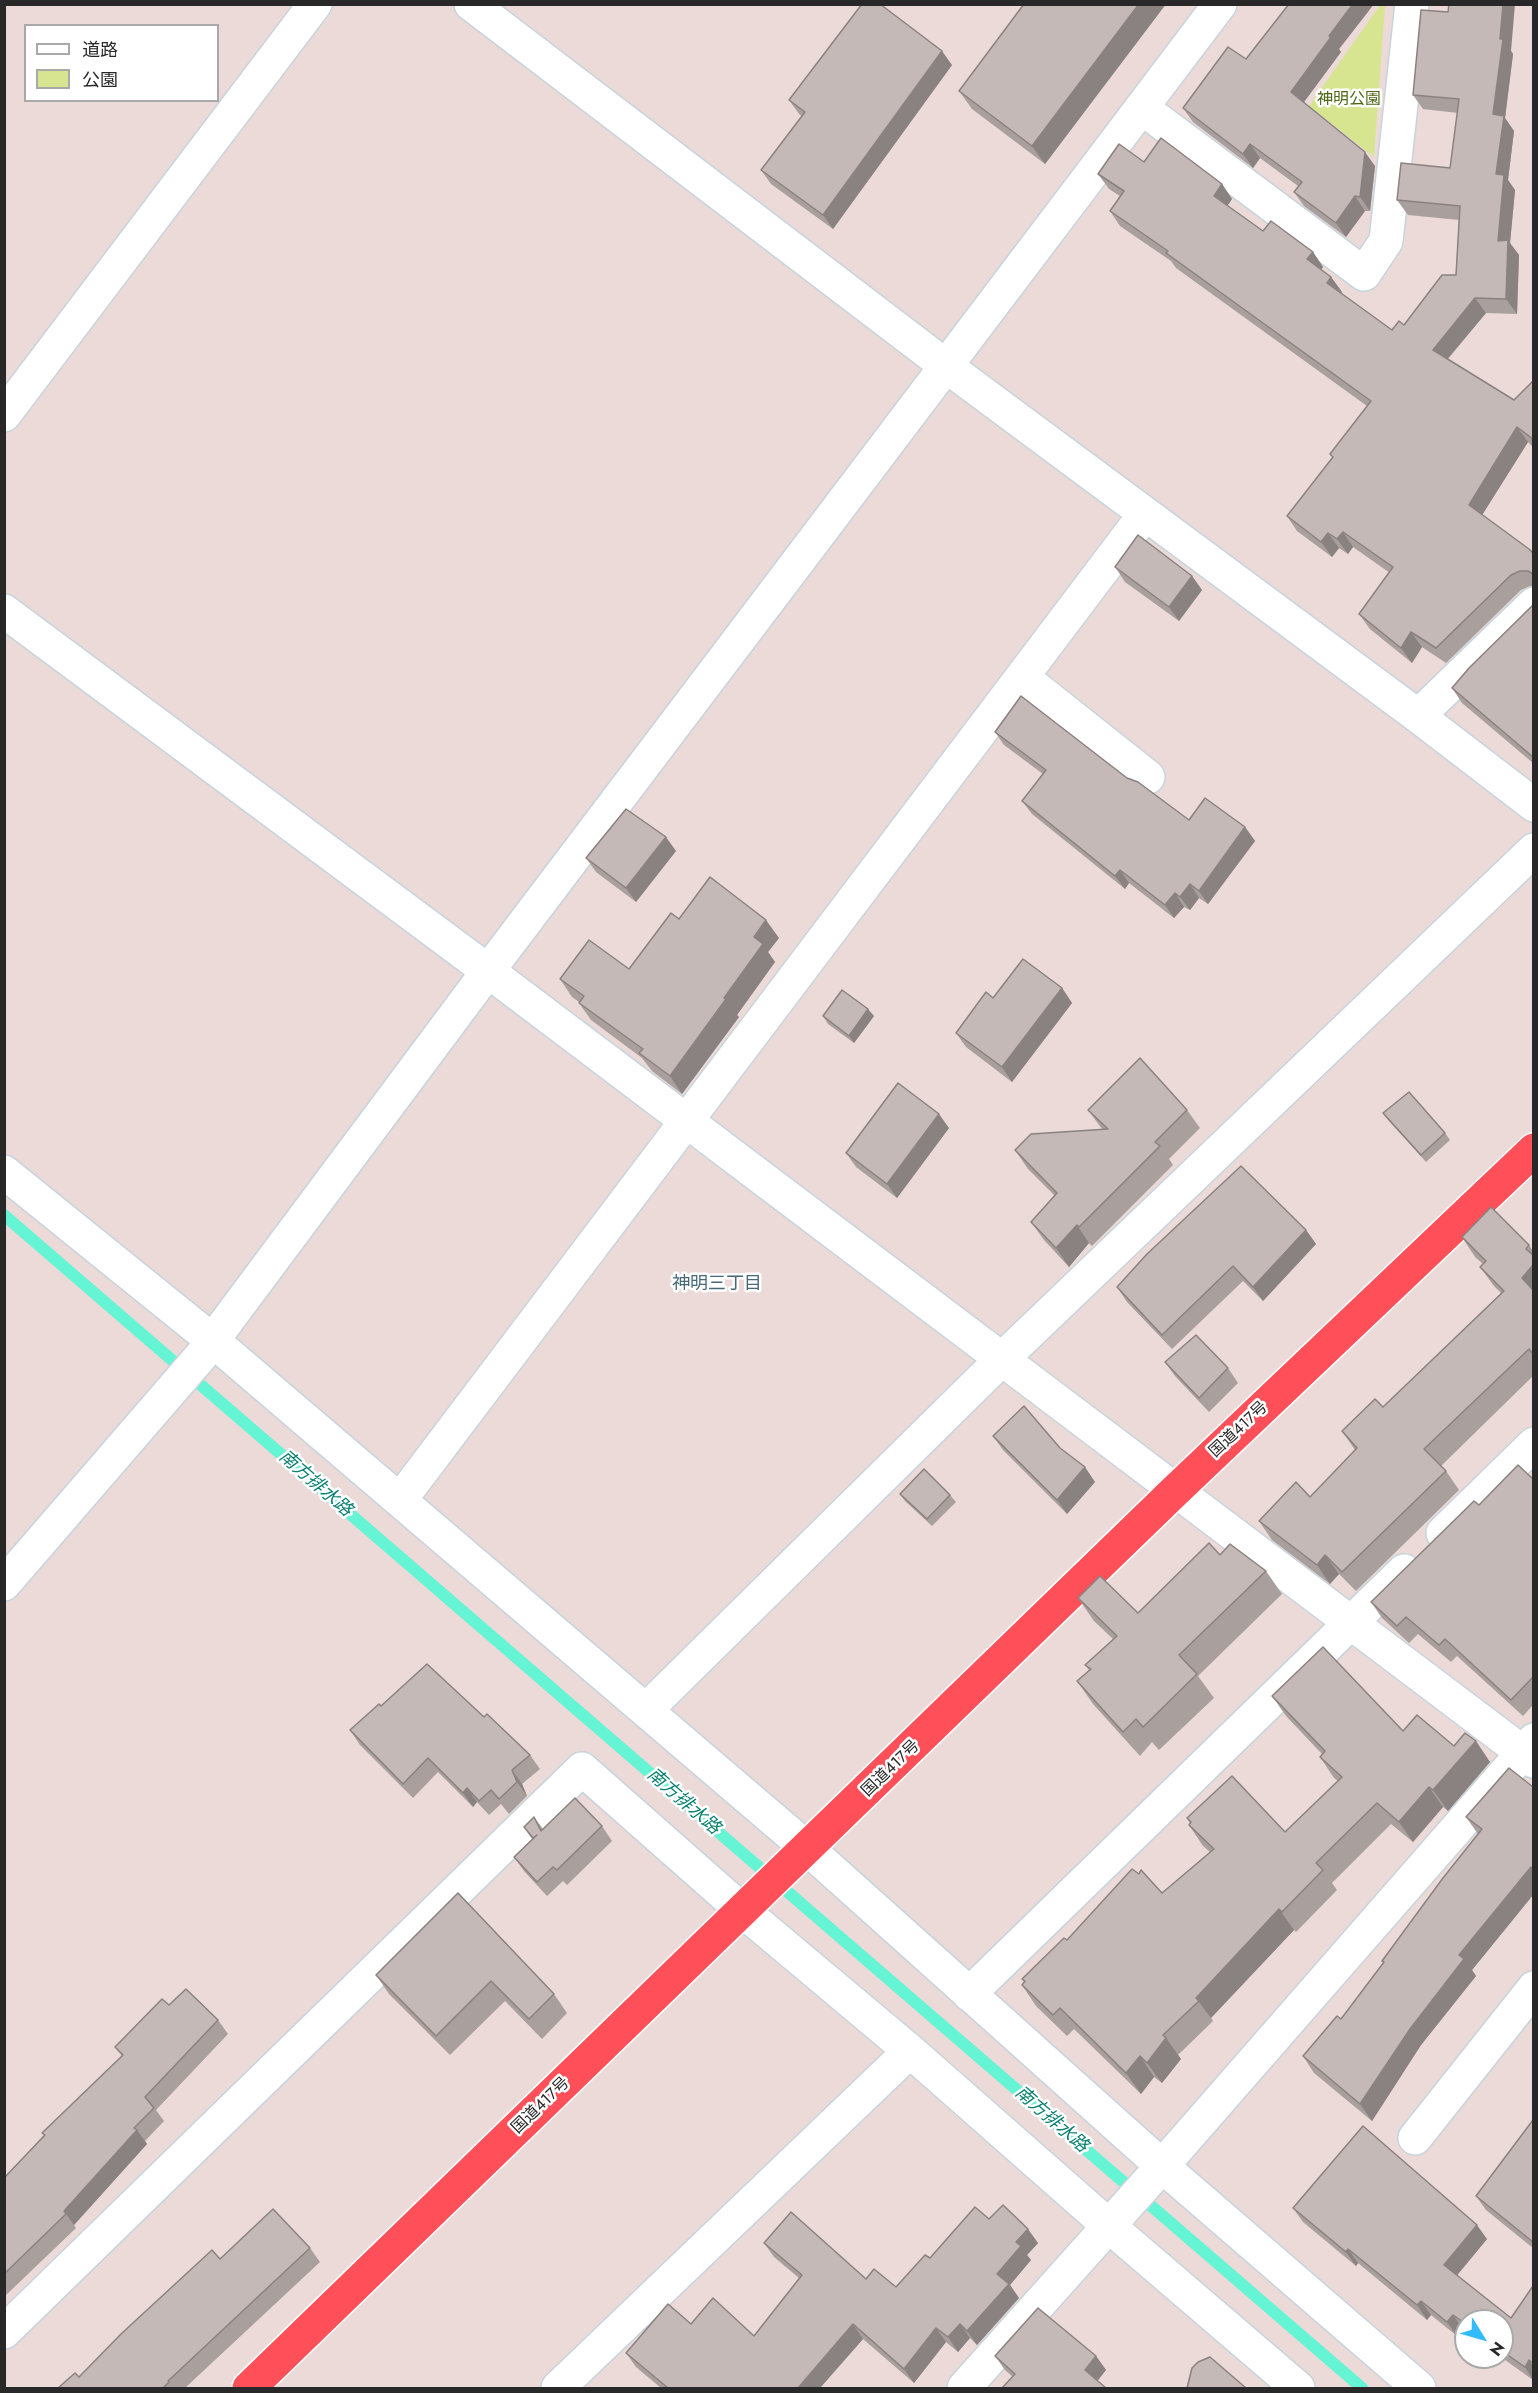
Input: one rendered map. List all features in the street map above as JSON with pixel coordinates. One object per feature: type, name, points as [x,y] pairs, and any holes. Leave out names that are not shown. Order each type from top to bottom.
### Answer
[{"type":"highway","name":"国道417号","points":[[249,2388],[802,1855],[1176,1490],[1533,1150]]},
{"type":"street","points":[[4,415],[315,4]]},
{"type":"street","points":[[4,1584],[206,1348],[488,971],[1220,4]]},
{"type":"street","points":[[1142,108],[1364,274],[1386,241],[1412,4]]},
{"type":"street","points":[[474,5],[946,366],[1418,716],[1533,805]]},
{"type":"street","points":[[400,1500],[1145,514]]},
{"type":"street","points":[[1418,716],[1533,604]]},
{"type":"street","points":[[4,611],[488,971],[1352,1622],[1530,1751],[964,2388]]},
{"type":"street","points":[[1022,677],[1148,777]]},
{"type":"street","points":[[646,1710],[1003,1358],[1533,850]]},
{"type":"street","points":[[4,1172],[206,1348],[400,1500],[646,1710],[802,1855],[969,1994],[1159,2170],[1419,2388]]},
{"type":"street","points":[[969,1994],[1533,1444]]},
{"type":"street","points":[[4,2332],[582,1769],[749,1906],[910,2051],[1114,2221],[1298,2388]]},
{"type":"street","points":[[1416,2138],[1533,1988]]},
{"type":"street","points":[[558,2388],[910,2051]]},
{"type":"green space","name":"神明公園","points":[[1380,5],[1385,5],[1374,157],[1309,106]]},
{"type":"building","points":[[862,4],[880,4],[942,51],[823,215],[761,170],[805,112],[789,100]]},
{"type":"building","points":[[1024,4],[1139,4],[1032,146],[959,91]]},
{"type":"building","points":[[1289,4],[1353,4],[1291,92],[1365,152],[1360,197],[1355,196],[1336,223],[1294,192],[1302,182],[1250,144],[1243,154],[1183,108],[1228,47],[1246,59]]},
{"type":"building","points":[[1449,4],[1503,4],[1500,39],[1503,39],[1493,114],[1504,116],[1496,174],[1504,175],[1498,241],[1508,240],[1506,299],[1475,298],[1433,350],[1514,400],[1533,381],[1533,439],[1517,427],[1469,505],[1533,553],[1533,574],[1520,571],[1511,575],[1436,648],[1411,632],[1401,648],[1359,614],[1393,567],[1343,532],[1337,539],[1328,533],[1321,542],[1287,516],[1333,457],[1330,454],[1371,401],[1110,211],[1124,191],[1098,174],[1119,144],[1144,162],[1161,138],[1222,184],[1214,196],[1263,231],[1271,221],[1313,252],[1307,259],[1331,277],[1327,283],[1392,330],[1399,321],[1404,325],[1442,275],[1456,275],[1460,206],[1397,200],[1401,163],[1450,168],[1459,99],[1413,95],[1421,10],[1448,12]]},
{"type":"building","points":[[1138,535],[1192,576],[1169,607],[1115,567]]},
{"type":"building","points":[[1533,605],[1533,757],[1452,688],[1469,668]]},
{"type":"building","points":[[1021,696],[1127,778],[1138,782],[1189,820],[1205,798],[1245,827],[1199,891],[1190,884],[1180,897],[1175,893],[1165,905],[1120,870],[1115,876],[1022,801],[1046,770],[995,732]]},
{"type":"building","points":[[626,809],[666,837],[626,888],[586,858]]},
{"type":"building","points":[[710,877],[766,920],[754,937],[763,944],[670,1076],[639,1053],[643,1049],[579,1003],[584,996],[560,979],[589,940],[629,969],[671,913],[679,919]]},
{"type":"building","points":[[1023,959],[1062,988],[1002,1067],[956,1033],[986,992],[993,998]]},
{"type":"building","points":[[842,990],[868,1009],[849,1036],[823,1016]]},
{"type":"building","points":[[1140,1058],[1187,1110],[1155,1142],[1160,1146],[1056,1248],[1031,1222],[1057,1193],[1015,1150],[1031,1134],[1108,1129],[1088,1110]]},
{"type":"building","points":[[898,1083],[939,1114],[887,1184],[846,1153]]},
{"type":"building","points":[[1409,1092],[1445,1133],[1421,1155],[1383,1113]]},
{"type":"building","points":[[1241,1166],[1306,1230],[1253,1287],[1233,1266],[1162,1335],[1117,1287],[1147,1254]]},
{"type":"building","points":[[1491,1207],[1529,1245],[1526,1249],[1533,1255],[1533,1265],[1522,1278],[1533,1290],[1533,1354],[1529,1349],[1424,1449],[1446,1471],[1342,1572],[1325,1555],[1317,1565],[1259,1521],[1296,1482],[1310,1497],[1357,1448],[1342,1431],[1375,1399],[1383,1407],[1504,1291],[1480,1267],[1486,1261],[1462,1237]]},
{"type":"building","points":[[1196,1335],[1228,1368],[1199,1398],[1165,1362]]},
{"type":"building","points":[[1024,1406],[1060,1448],[1085,1467],[1057,1500],[993,1436]]},
{"type":"building","points":[[1518,1465],[1533,1479],[1533,1677],[1511,1700],[1445,1639],[1439,1645],[1406,1617],[1397,1626],[1371,1602],[1474,1501],[1479,1505]]},
{"type":"building","points":[[924,1469],[950,1495],[927,1519],[900,1494]]},
{"type":"building","points":[[1209,1543],[1220,1555],[1230,1544],[1266,1571],[1179,1655],[1197,1674],[1143,1727],[1136,1719],[1123,1732],[1077,1681],[1091,1669],[1085,1665],[1117,1636],[1078,1598],[1100,1576],[1138,1613]]},
{"type":"building","points":[[1323,1647],[1403,1731],[1417,1715],[1454,1746],[1465,1733],[1476,1741],[1433,1790],[1429,1787],[1399,1822],[1377,1803],[1316,1863],[1323,1870],[1282,1912],[1279,1909],[1196,1998],[1199,2001],[1163,2035],[1166,2038],[1147,2063],[1140,2056],[1126,2073],[1060,2008],[1053,2015],[1022,1985],[1025,1981],[1022,1979],[1064,1938],[1067,1940],[1132,1869],[1139,1874],[1141,1870],[1162,1893],[1214,1849],[1189,1825],[1191,1822],[1187,1818],[1232,1776],[1285,1832],[1342,1777],[1320,1757],[1325,1751],[1272,1696]]},
{"type":"building","points":[[427,1664],[484,1717],[487,1714],[530,1755],[512,1770],[517,1782],[499,1799],[491,1790],[479,1801],[467,1788],[463,1793],[428,1758],[403,1784],[350,1730],[379,1704],[381,1706]]},
{"type":"building","points":[[1509,1768],[1533,1787],[1533,1869],[1531,1867],[1459,1955],[1464,1959],[1410,2029],[1360,2104],[1303,2056],[1337,2016],[1341,2019],[1443,1878],[1482,1829],[1466,1817]]},
{"type":"building","points":[[575,1798],[602,1826],[557,1870],[553,1867],[537,1882],[514,1857],[537,1835],[533,1838],[524,1827],[534,1817],[541,1831]]},
{"type":"building","points":[[458,1893],[554,1994],[529,2019],[491,1981],[436,2036],[376,1975]]},
{"type":"building","points":[[186,1989],[218,2020],[145,2097],[154,2108],[134,2128],[137,2130],[64,2211],[66,2214],[4,2274],[4,2178],[45,2135],[42,2133],[123,2055],[115,2047],[162,1999],[169,2005]]},
{"type":"building","points":[[1533,2120],[1533,2242],[1476,2196]]},
{"type":"building","points":[[1363,2126],[1477,2225],[1444,2265],[1500,2309],[1454,2309],[1454,2316],[1447,2322],[1421,2301],[1417,2305],[1348,2249],[1346,2252],[1293,2208]]},
{"type":"building","points":[[1003,2205],[1028,2229],[1016,2242],[1021,2246],[997,2274],[1009,2284],[967,2331],[960,2324],[948,2337],[936,2328],[904,2369],[853,2324],[798,2388],[668,2388],[626,2353],[668,2304],[691,2324],[713,2298],[754,2336],[802,2275],[764,2243],[791,2212],[866,2279],[874,2269],[896,2287],[925,2255],[930,2258],[975,2207],[989,2219]]},
{"type":"building","points":[[273,2209],[310,2248],[163,2388],[58,2388],[75,2373],[79,2377],[121,2334],[212,2250],[220,2259]]},
{"type":"building","points":[[1533,2286],[1533,2363],[1529,2360],[1525,2367],[1514,2359],[1514,2314]]},
{"type":"building","points":[[1038,2308],[1096,2356],[1085,2370],[1106,2388],[1002,2388],[1015,2374],[995,2356]]},
{"type":"building","points":[[1210,2357],[1246,2388],[1187,2388],[1192,2368],[1198,2362]]},
{"type":"waterway","name":"南方排水路","points":[[4,1215],[1362,2388]]},
{"type":"district","name":"神明三丁目","points":[[717,1285]]}]
